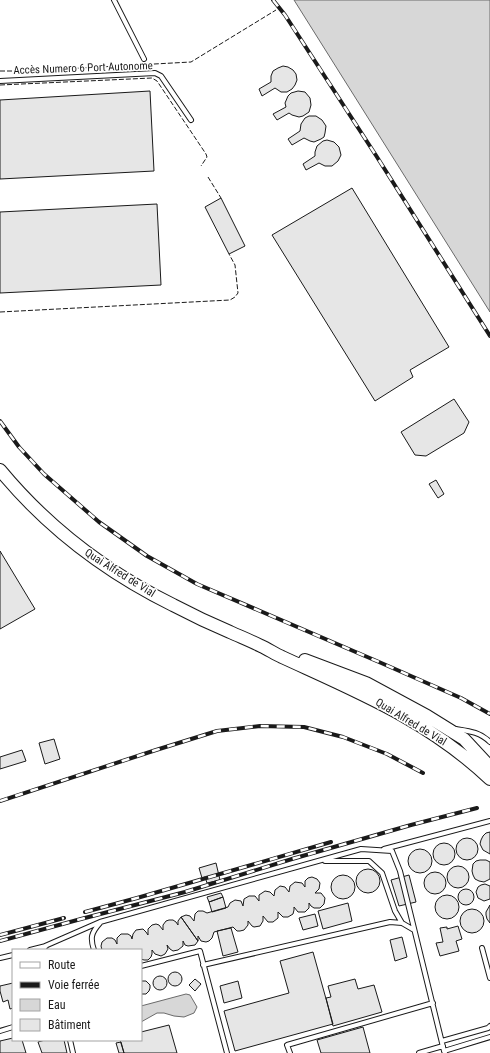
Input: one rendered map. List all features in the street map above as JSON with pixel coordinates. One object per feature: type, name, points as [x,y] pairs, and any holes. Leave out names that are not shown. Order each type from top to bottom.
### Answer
[{"type":"main road","name":"Quai Alfred de Vial","points":[[0,470],[17,490],[53,526],[119,575],[147,592],[173,605],[356,690],[404,715],[447,742],[464,755],[490,779]]},
{"type":"main road","name":"Quai Alfred de Vial","points":[[261,645],[282,650],[366,683],[464,739],[490,767]]},
{"type":"lane","points":[[114,0],[144,59]]},
{"type":"lane","name":"Accès Numero 6 Port Autonome","points":[[0,81],[155,73],[161,76],[191,120]]},
{"type":"lane","points":[[447,728],[478,733],[490,742]]},
{"type":"lane","points":[[380,850],[490,821]]},
{"type":"lane","points":[[34,949],[46,946],[100,922],[362,849],[392,851],[400,871],[444,1050]]},
{"type":"lane","points":[[319,861],[368,862],[382,873],[395,911],[402,923]]},
{"type":"lane","points":[[94,949],[91,940],[94,930],[100,922]]},
{"type":"lane","points":[[203,965],[390,922],[402,923],[414,930]]},
{"type":"lane","points":[[44,949],[46,946]]},
{"type":"lane","points":[[482,948],[490,978]]},
{"type":"lane","points":[[142,966],[200,950],[227,1053]]},
{"type":"lane","points":[[0,958],[12,954]]},
{"type":"lane","points":[[290,1053],[287,1045],[433,1003]]},
{"type":"lane","points":[[442,1041],[488,1028],[490,1026]]},
{"type":"lane","points":[[0,1031],[12,1027]]},
{"type":"lane","points":[[419,1053],[444,1050],[490,1037]]},
{"type":"lane","points":[[70,1041],[73,1053]]},
{"type":"water","points":[[294,0],[490,0],[490,312]]},
{"type":"water","points":[[186,994],[190,995],[197,1007],[194,1013],[184,1017],[157,1013],[142,1021],[142,1006]]},
{"type":"building","points":[[283,66],[293,70],[296,74],[297,80],[295,85],[287,92],[281,92],[275,88],[262,96],[259,89],[271,82],[273,71]]},
{"type":"building","points":[[150,91],[154,171],[0,179],[0,100]]},
{"type":"building","points":[[298,91],[305,92],[310,98],[311,105],[309,112],[299,117],[289,113],[277,120],[273,114],[286,107],[285,103],[288,96],[291,93]]},
{"type":"building","points":[[309,116],[316,116],[322,120],[326,126],[324,137],[314,142],[304,138],[292,145],[288,139],[300,131],[301,124],[305,118]]},
{"type":"building","points":[[327,140],[334,142],[339,147],[341,155],[338,161],[332,166],[325,166],[319,163],[306,170],[303,164],[315,156],[317,146],[323,141]]},
{"type":"building","points":[[352,188],[449,347],[410,370],[413,377],[375,401],[272,235]]},
{"type":"building","points":[[221,198],[245,246],[229,254],[205,207]]},
{"type":"building","points":[[157,204],[161,285],[0,293],[0,212]]},
{"type":"building","points":[[454,399],[469,422],[464,433],[426,456],[415,455],[401,432]]},
{"type":"building","points":[[436,480],[444,494],[438,498],[429,484]]},
{"type":"building","points":[[0,551],[35,609],[0,629]]},
{"type":"building","points":[[54,739],[60,759],[45,764],[39,743]]},
{"type":"building","points":[[22,750],[26,761],[0,769],[0,757]]},
{"type":"building","points":[[490,832],[490,854],[483,850],[480,844],[483,836]]},
{"type":"building","points":[[467,838],[475,841],[478,849],[475,857],[467,860],[459,857],[456,849],[459,841]]},
{"type":"building","points":[[444,843],[452,846],[455,854],[452,862],[444,865],[436,862],[433,854],[436,846]]},
{"type":"building","points":[[420,849],[428,853],[432,861],[428,869],[420,873],[412,869],[408,861],[412,853]]},
{"type":"building","points":[[480,860],[490,862],[490,879],[484,882],[475,879],[472,871],[473,864]]},
{"type":"building","points":[[216,863],[220,880],[207,883],[205,877],[202,878],[199,868]]},
{"type":"building","points":[[458,866],[466,869],[469,877],[466,885],[458,888],[450,885],[447,877],[450,869]]},
{"type":"building","points":[[368,869],[376,873],[380,881],[376,889],[368,893],[360,889],[356,881],[360,873]]},
{"type":"building","points":[[435,872],[443,875],[446,883],[443,891],[435,894],[427,891],[424,883],[427,875]]},
{"type":"building","points":[[343,875],[351,879],[355,887],[351,895],[343,899],[335,895],[331,887],[335,879]]},
{"type":"building","points":[[409,875],[416,902],[399,906],[391,880]]},
{"type":"building","points":[[312,877],[317,879],[320,883],[319,889],[315,893],[321,893],[325,898],[324,904],[320,908],[314,908],[309,903],[309,908],[305,912],[298,912],[294,907],[293,914],[288,917],[283,917],[278,912],[278,918],[273,922],[268,922],[263,916],[263,921],[260,926],[254,927],[248,921],[248,925],[244,930],[237,931],[233,927],[214,932],[212,938],[206,942],[201,941],[198,936],[198,941],[181,917],[186,915],[190,916],[194,921],[195,914],[198,911],[207,913],[228,907],[230,903],[235,900],[241,901],[243,906],[244,899],[249,896],[255,896],[259,901],[259,895],[265,891],[270,892],[274,896],[275,890],[280,886],[285,887],[289,892],[290,886],[295,882],[302,883],[305,887],[305,881]]},
{"type":"building","points":[[485,884],[490,886],[490,899],[484,901],[478,898],[476,892],[478,887]]},
{"type":"building","points":[[463,889],[469,889],[474,894],[472,903],[469,905],[463,905],[458,900],[458,894]]},
{"type":"building","points":[[221,893],[223,897],[209,902],[207,897]]},
{"type":"building","points":[[447,895],[455,899],[459,907],[455,915],[447,919],[439,915],[435,907],[439,899]]},
{"type":"building","points":[[223,897],[226,908],[212,912],[209,902]]},
{"type":"building","points":[[348,903],[352,921],[323,929],[318,911]]},
{"type":"building","points":[[490,905],[490,923],[487,919],[486,912]]},
{"type":"building","points":[[472,909],[480,913],[484,921],[480,929],[472,933],[464,929],[460,921],[464,913]]},
{"type":"building","points":[[315,914],[318,926],[303,930],[299,918]]},
{"type":"building","points":[[181,917],[198,941],[195,945],[185,945],[183,941],[183,946],[178,950],[173,951],[167,945],[168,949],[165,954],[161,956],[155,954],[152,950],[151,957],[148,960],[142,959],[142,949],[102,949],[102,942],[107,938],[112,938],[117,944],[117,938],[121,934],[128,934],[132,939],[136,930],[143,929],[148,935],[148,929],[152,925],[159,925],[163,930],[163,925],[166,921],[173,920],[178,925],[178,921]]},
{"type":"building","points":[[458,926],[462,939],[456,941],[459,951],[440,956],[436,943],[443,942],[440,928],[447,927],[447,929]]},
{"type":"building","points":[[231,928],[238,952],[223,956],[217,931]]},
{"type":"building","points":[[402,937],[407,957],[395,961],[390,940]]},
{"type":"building","points":[[313,952],[333,1024],[235,1051],[224,1011],[289,993],[280,961]]},
{"type":"building","points":[[175,972],[180,974],[182,979],[180,984],[175,986],[170,984],[168,979],[170,974]]},
{"type":"building","points":[[160,976],[165,978],[167,983],[165,988],[160,990],[155,988],[153,983],[155,978]]},
{"type":"building","points":[[195,979],[201,984],[195,991],[189,985]]},
{"type":"building","points":[[355,979],[358,989],[374,985],[382,1012],[333,1026],[326,998],[331,997],[328,986]]},
{"type":"building","points":[[142,981],[146,981],[150,985],[149,991],[146,994],[142,994]]},
{"type":"building","points":[[238,981],[242,998],[224,1003],[220,986]]},
{"type":"building","points":[[12,983],[12,1008],[10,1009],[8,1000],[3,1002],[0,986]]},
{"type":"building","points":[[169,1025],[177,1053],[124,1053],[120,1041],[142,1041],[142,1032]]},
{"type":"building","points":[[363,1027],[370,1053],[321,1053],[317,1040]]},
{"type":"building","points":[[12,1038],[12,1041],[22,1041],[26,1053],[0,1053],[0,1041]]},
{"type":"building","points":[[64,1041],[67,1053],[42,1053],[38,1042]]},
{"type":"building","points":[[121,1042],[124,1053],[119,1053],[116,1043]]},
{"type":"railway","points":[[273,0],[285,15],[377,157],[490,336]]},
{"type":"railway","points":[[0,421],[19,447],[44,474],[99,522],[147,556],[197,584],[461,698],[490,714]]},
{"type":"railway","points":[[0,801],[217,731],[260,726],[304,727],[343,737],[387,754],[423,773]]},
{"type":"railway","points":[[0,941],[185,892],[292,859],[477,808]]},
{"type":"railway","points":[[85,912],[331,842]]},
{"type":"railway","points":[[0,935],[64,918]]},
{"type":"fence","points":[[0,71],[26,71],[191,62],[276,10]]},
{"type":"fence","points":[[0,85],[152,78],[157,81],[206,154],[207,157],[201,166]]},
{"type":"fence","points":[[208,177],[221,198]]},
{"type":"fence","points":[[0,312],[230,300],[238,293],[235,265],[229,254]]}]
